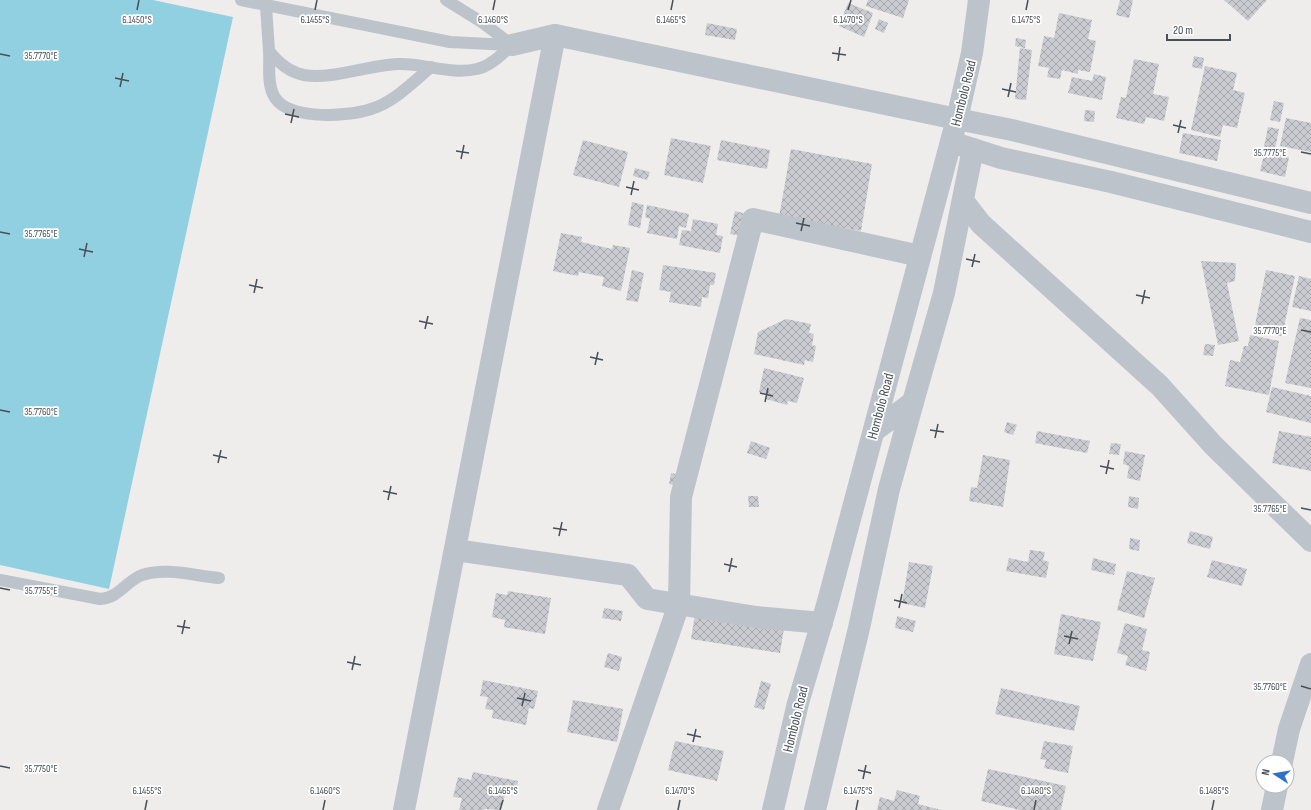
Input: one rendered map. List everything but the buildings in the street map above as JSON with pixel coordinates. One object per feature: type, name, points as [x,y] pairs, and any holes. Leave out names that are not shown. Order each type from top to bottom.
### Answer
[{"type":"street","name":"Hombolo Road","points":[[773,810],[798,703],[822,623],[957,119],[972,53],[978,0]]},
{"type":"street","points":[[404,810],[555,35]]},
{"type":"street","points":[[512,46],[555,35],[1012,130],[1311,203]]},
{"type":"street","points":[[950,142],[1001,158],[1111,182],[1311,232]]},
{"type":"street","points":[[815,810],[859,628],[889,490],[944,293],[964,202],[973,149]]},
{"type":"street","points":[[964,202],[981,224],[1160,386],[1213,445],[1311,541]]},
{"type":"street","points":[[608,810],[679,604],[681,496],[754,219],[920,256]]},
{"type":"street","points":[[874,431],[913,402]]},
{"type":"street","points":[[455,550],[628,576],[647,599],[756,617],[822,623]]},
{"type":"street","points":[[1284,754],[1289,729],[1311,664]]},
{"type":"street","points":[[1272,810],[1275,794]]},
{"type":"lane","points":[[241,0],[450,42],[512,46]]},
{"type":"lane","points":[[446,0],[483,23],[512,46]]},
{"type":"lane","points":[[259,3],[269,52],[272,94],[279,104],[289,110],[305,113],[346,114],[372,109],[391,99],[431,67]]},
{"type":"lane","points":[[269,52],[286,68],[305,75],[338,73],[377,66],[400,64],[466,71],[479,69],[487,65],[512,46]]},
{"type":"lane","points":[[0,580],[100,599],[108,598],[141,576],[155,572],[219,578]]},
{"type":"water","points":[[0,0],[153,0],[233,17],[109,589],[0,565]]}]
